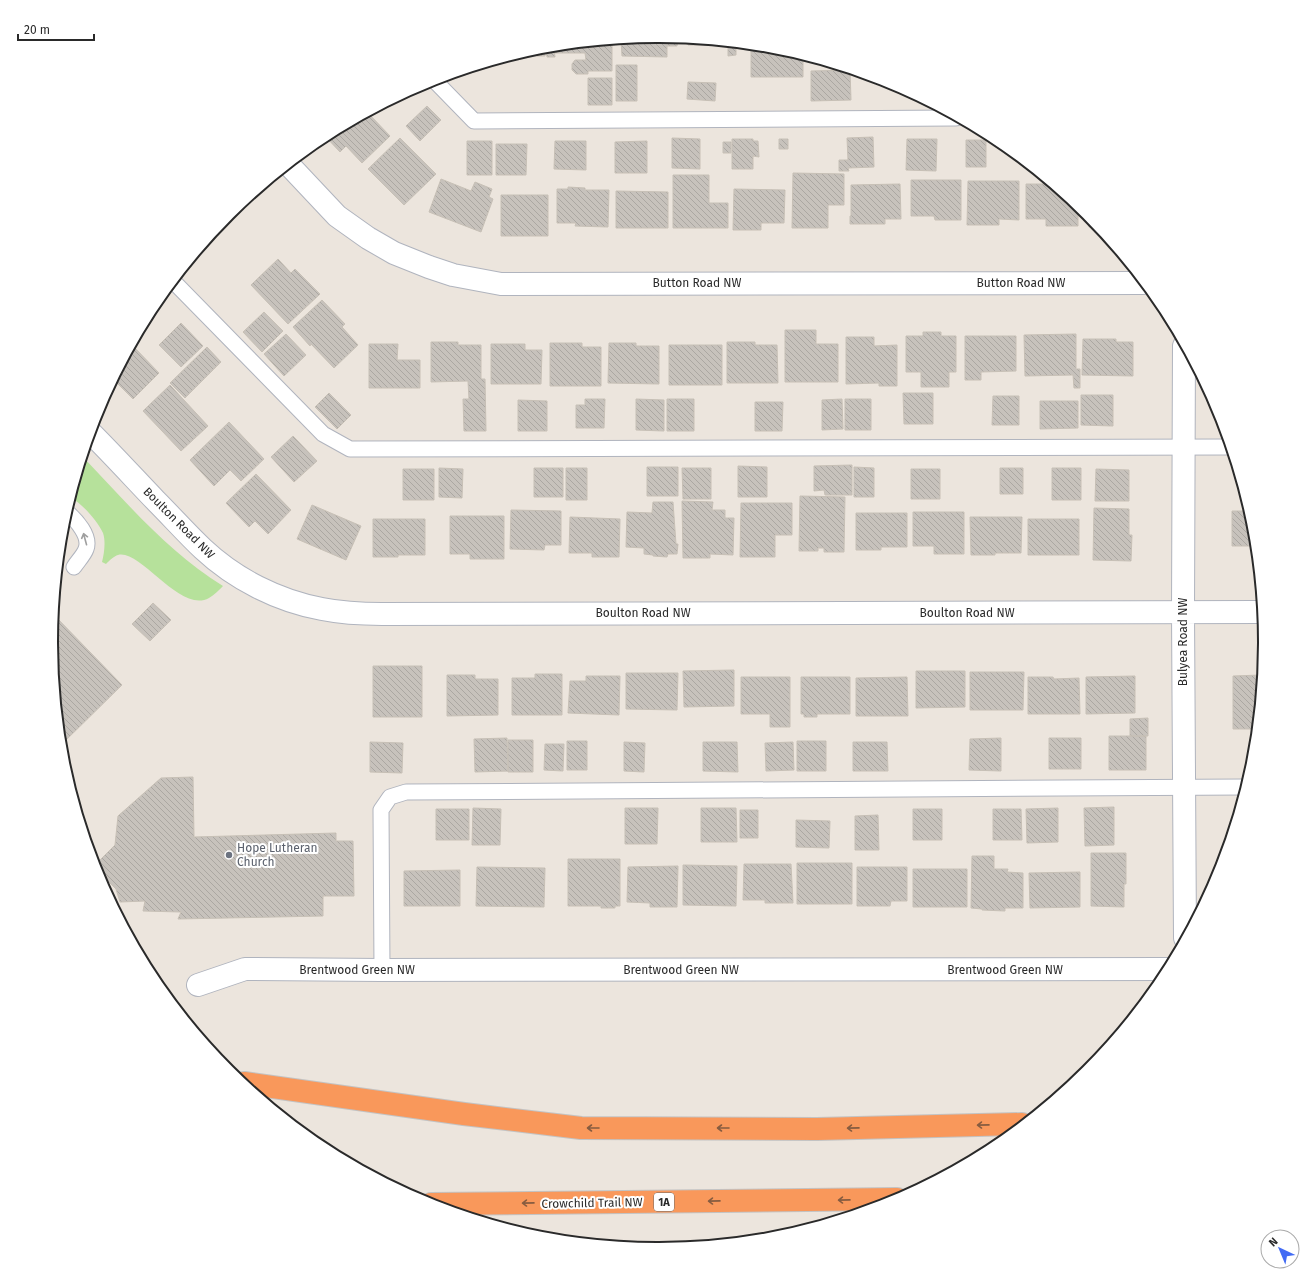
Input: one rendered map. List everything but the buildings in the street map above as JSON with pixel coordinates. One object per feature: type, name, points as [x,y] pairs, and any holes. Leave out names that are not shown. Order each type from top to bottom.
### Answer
[{"type":"highway","points":[[255,1085],[464,1114],[581,1128],[817,1129],[1014,1124]]},
{"type":"highway","name":"Crowchild Trail NW","points":[[449,1204],[879,1199]]},
{"type":"street","name":"Button Road NW","points":[[292,168],[337,216],[368,238],[394,253],[453,275],[501,284],[1137,282]]},
{"type":"street","name":"Bulyea Road NW","points":[[1184,356],[1183,788],[1185,928]]},
{"type":"street","name":"Boulton Road NW","points":[[95,437],[188,535],[221,564],[264,590],[291,601],[321,609],[352,613],[382,614],[1256,612]]},
{"type":"street","name":"Brentwood Green NW","points":[[198,985],[245,969],[1160,969]]},
{"type":"lane","points":[[439,85],[474,121],[948,118]]},
{"type":"lane","points":[[177,285],[323,434],[350,449],[1225,447]]},
{"type":"lane","points":[[72,517],[86,538],[87,549],[74,567]]},
{"type":"lane","points":[[382,970],[381,810],[390,798],[406,792],[1240,787]]},
{"type":"green space","points":[[87,461],[132,509],[167,543],[203,573],[223,586],[209,598],[198,600],[186,597],[174,590],[138,561],[127,556],[118,555],[113,557],[106,564],[102,562],[105,544],[103,533],[89,513],[76,501]]},
{"type":"place","name":"Hope Lutheran Church","points":[[229,855]]}]
